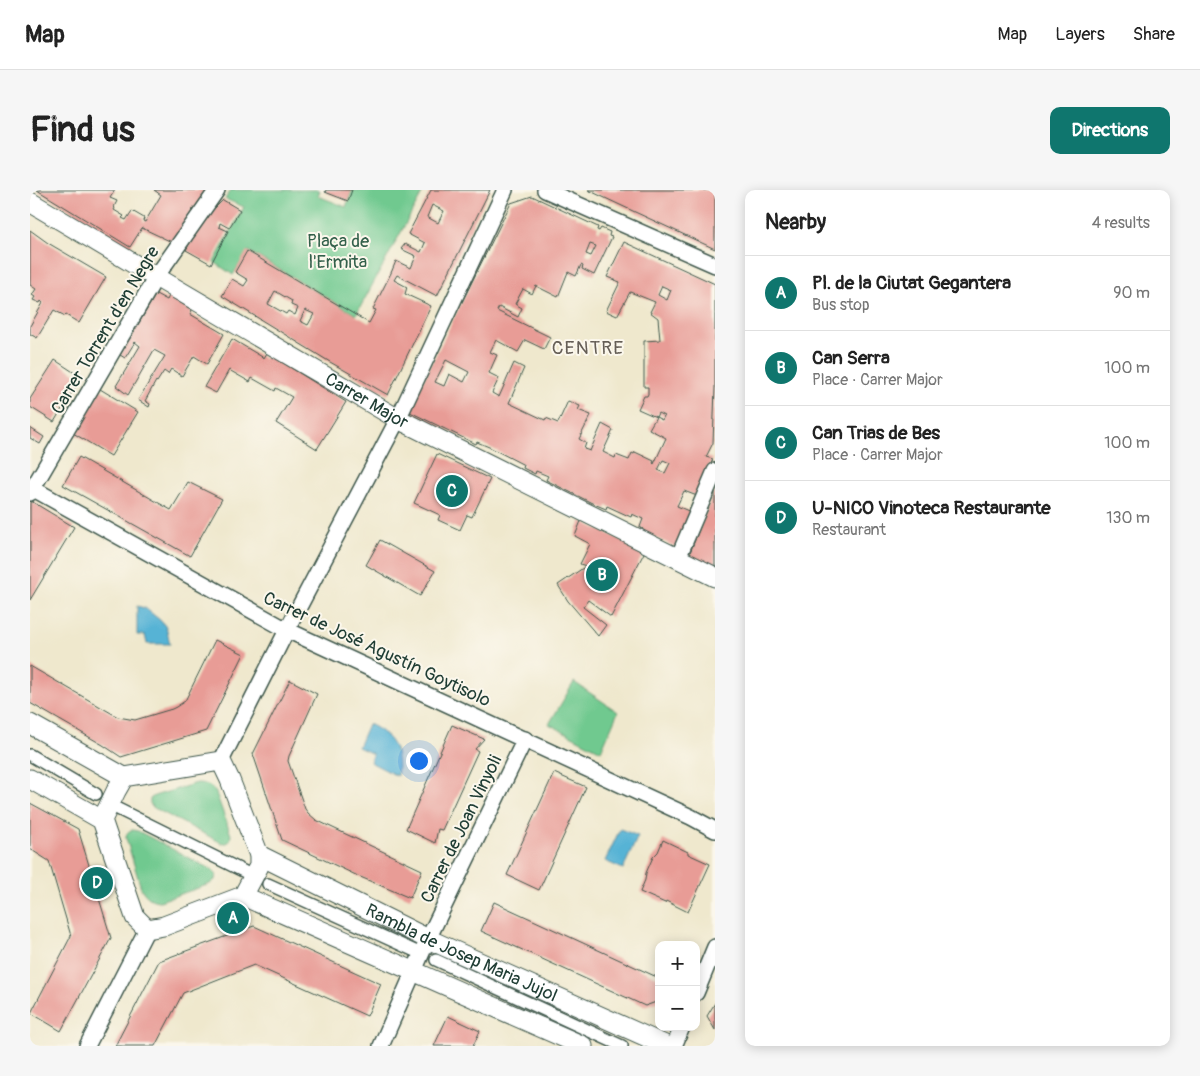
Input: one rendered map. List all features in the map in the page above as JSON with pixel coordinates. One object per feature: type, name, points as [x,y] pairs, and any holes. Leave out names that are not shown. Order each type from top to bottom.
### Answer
[{"type":"street","name":"Carrer Torrent d'en Negre","points":[[31,490],[156,277],[217,190]]},
{"type":"street","points":[[221,761],[398,418],[505,190]]},
{"type":"street","points":[[545,190],[715,265]]},
{"type":"street","name":"Carrer Major","points":[[30,202],[398,418],[715,577]]},
{"type":"street","points":[[678,558],[715,471]]},
{"type":"street","name":"Carrer de José Agustín Goytisolo","points":[[31,490],[287,630],[683,812],[715,830]]},
{"type":"street","points":[[30,724],[124,777],[221,761]]},
{"type":"street","name":"Carrer de Joan Vinyoli","points":[[381,1046],[414,971],[422,945],[525,739]]},
{"type":"street","points":[[30,755],[96,794]]},
{"type":"street","points":[[147,929],[164,926],[243,896],[259,866],[259,855],[221,761]]},
{"type":"street","points":[[102,820],[124,777]]},
{"type":"street","points":[[30,779],[102,820],[135,917],[147,929]]},
{"type":"street","points":[[118,809],[245,872]]},
{"type":"street","name":"Rambla de Josep Maria Jujol","points":[[259,855],[422,945]]},
{"type":"street","name":"Rambla de Josep Maria Jujol","points":[[268,884],[667,1046]]},
{"type":"street","name":"Rambla de Josep Maria Jujol","points":[[243,896],[584,1046]]},
{"type":"street","points":[[87,1046],[147,929]]},
{"type":"street","points":[[699,986],[715,947]]},
{"type":"street","name":"Rambla de Josep Maria Jujol","points":[[436,960],[622,1046]]},
{"type":"street","points":[[674,1046],[680,1031]]},
{"type":"green space","name":"Plaça de l'Ermita","points":[[231,190],[320,190],[318,196],[346,207],[352,190],[424,190],[356,315],[248,251],[233,275],[214,262],[244,207],[225,199]]},
{"type":"green space","points":[[574,682],[618,712],[601,751],[549,724]]},
{"type":"green space","points":[[197,783],[208,785],[216,793],[231,835],[230,841],[227,843],[222,843],[152,807],[150,803],[150,799],[154,796]]},
{"type":"green space","points":[[133,830],[212,870],[216,874],[215,880],[210,884],[160,901],[149,897],[141,888],[126,838],[128,832]]},
{"type":"water","points":[[137,606],[145,608],[160,620],[166,627],[170,644],[147,644],[145,635],[137,635]]},
{"type":"water","points":[[368,724],[383,733],[393,744],[398,767],[397,776],[370,762],[373,754],[358,747]]},
{"type":"water","points":[[620,829],[638,836],[623,869],[605,861]]},
{"type":"building","points":[[37,190],[115,190],[110,198],[117,201],[114,210],[124,216],[122,218],[126,220],[132,211],[144,218],[143,221],[145,222],[161,195],[154,190],[212,190],[176,244],[142,228],[130,247]]},
{"type":"building","points":[[326,190],[352,190],[348,201],[325,192]]},
{"type":"building","points":[[431,190],[490,190],[437,296],[397,275],[394,280],[407,287],[405,294],[431,306],[388,395],[222,296],[232,279],[244,286],[248,280],[235,272],[247,251],[369,323],[376,310],[373,309],[396,261],[411,268],[416,256],[401,249],[405,244],[421,252],[425,243],[408,234]],"holes":[[[432,205],[444,211],[438,223],[427,217]],[[275,291],[292,301],[291,305],[298,308],[295,315],[288,311],[286,314],[268,304]],[[305,310],[314,314],[308,325],[300,321]]]},
{"type":"building","points":[[588,190],[715,190],[715,249],[635,212]]},
{"type":"building","points":[[532,196],[598,227],[597,230],[599,231],[601,228],[610,232],[609,236],[612,237],[594,275],[582,269],[583,266],[581,265],[576,276],[568,272],[558,297],[536,286],[532,294],[523,289],[515,304],[522,308],[518,317],[499,307],[497,311],[550,337],[544,349],[525,340],[518,352],[496,340],[490,352],[497,355],[489,373],[499,378],[492,393],[499,397],[514,363],[524,368],[509,403],[545,420],[546,418],[558,423],[568,401],[580,406],[578,410],[591,415],[579,439],[586,443],[584,449],[590,451],[602,424],[613,430],[603,452],[615,458],[616,455],[629,460],[632,453],[634,454],[635,452],[654,461],[654,464],[666,438],[649,429],[656,417],[638,409],[644,396],[648,394],[648,387],[644,387],[644,341],[660,340],[658,318],[650,312],[655,302],[630,292],[617,316],[606,311],[620,282],[607,277],[624,242],[715,284],[713,443],[706,457],[713,459],[697,496],[684,491],[677,506],[693,513],[678,548],[642,532],[643,529],[640,527],[643,519],[632,514],[631,517],[607,506],[606,509],[594,504],[546,480],[548,476],[536,471],[535,474],[523,468],[524,465],[489,447],[477,442],[476,444],[408,411],[511,203]],"holes":[[[590,244],[596,246],[591,256],[586,254]],[[662,286],[671,290],[667,300],[658,295]],[[446,360],[469,372],[464,382],[449,374],[444,386],[435,382]],[[658,413],[664,416],[662,420],[656,417]],[[663,460],[670,463],[665,473],[658,470]]]},
{"type":"building","points":[[223,200],[240,210],[229,228],[220,223],[219,227],[228,231],[211,264],[186,250],[202,221]]},
{"type":"building","points":[[30,230],[48,243],[106,277],[79,323],[54,310],[37,338],[30,334],[30,326],[43,303],[33,300],[35,297],[32,295],[36,289],[30,285]]},
{"type":"building","points":[[156,294],[167,300],[169,296],[192,310],[190,314],[224,334],[207,364],[194,356],[182,376],[171,369],[168,374],[164,371],[145,401],[150,404],[149,407],[138,400],[165,356],[154,350],[128,395],[116,386],[140,346],[135,342],[125,358],[120,355]]},
{"type":"building","points":[[232,339],[264,358],[267,353],[346,402],[317,449],[276,423],[292,397],[276,388],[275,391],[252,378],[250,382],[229,370],[216,393],[204,387]]},
{"type":"building","points":[[55,360],[81,377],[54,422],[30,407],[30,399]]},
{"type":"building","points":[[100,389],[138,412],[111,456],[73,433]]},
{"type":"building","points":[[30,428],[44,437],[40,444],[30,438]]},
{"type":"building","points":[[437,454],[490,479],[472,517],[467,515],[460,530],[438,520],[440,515],[414,503]]},
{"type":"building","points":[[79,457],[171,510],[188,482],[222,499],[190,556],[63,485]]},
{"type":"building","points":[[715,489],[715,568],[689,555]]},
{"type":"building","points":[[31,501],[74,527],[30,600],[30,503]]},
{"type":"building","points":[[581,521],[645,551],[611,617],[588,600],[583,607],[606,625],[598,636],[568,601],[558,585],[586,566],[580,564],[590,544],[575,536]]},
{"type":"building","points":[[380,540],[435,571],[420,596],[366,565]]},
{"type":"building","points":[[215,640],[244,654],[206,731],[121,757],[30,703],[30,666],[118,717],[135,720],[172,709],[185,701]]},
{"type":"building","points":[[290,680],[317,694],[288,761],[305,809],[316,820],[422,870],[410,898],[282,840],[253,754]]},
{"type":"building","points":[[452,725],[484,739],[475,749],[478,751],[442,830],[438,829],[435,843],[406,829]]},
{"type":"building","points":[[554,773],[586,787],[539,890],[507,875]]},
{"type":"building","points":[[30,803],[78,829],[111,938],[61,1031],[31,1013],[71,936],[49,861],[30,849]]},
{"type":"building","points":[[663,840],[710,864],[688,912],[666,901],[665,903],[640,892],[653,857],[658,852]]},
{"type":"building","points":[[494,902],[655,976],[655,1002],[645,1006],[481,931]]},
{"type":"building","points":[[254,926],[381,984],[367,1016],[254,965],[183,993],[155,1046],[115,1046],[159,961]]},
{"type":"building","points":[[715,1003],[715,1030],[707,1016]]},
{"type":"building","points":[[448,1016],[480,1031],[473,1046],[434,1046]]},
{"type":"place","name":"Can Trias de Bes","points":[[452,491]]},
{"type":"place","name":"Can Serra","points":[[602,575]]},
{"type":"place","name":"U-NICO Vinoteca Restaurante","points":[[97,883]]},
{"type":"place","name":"Pl. de la Ciutat Gegantera","points":[[233,918]]},
{"type":"district","name":"CENTRE","points":[[588,347]]}]
